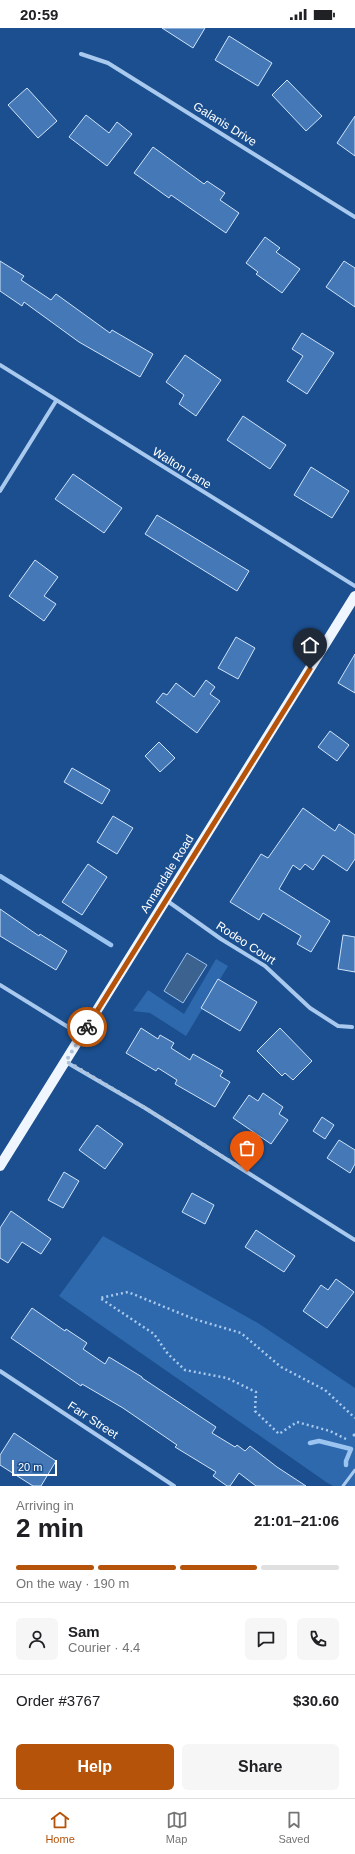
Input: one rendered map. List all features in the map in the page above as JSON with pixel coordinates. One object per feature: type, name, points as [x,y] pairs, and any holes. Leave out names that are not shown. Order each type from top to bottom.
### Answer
[{"type":"main road","name":"Annandale Road","points":[[0,1166],[355,596]]},
{"type":"street","name":"Galanis Drive","points":[[81,54],[108,64],[355,217]]},
{"type":"street","name":"Walton Lane","points":[[0,365],[355,586]]},
{"type":"street","points":[[0,491],[56,401]]},
{"type":"street","name":"Rodeo Court","points":[[166,900],[221,939],[265,966],[310,1008],[338,1026],[352,1027]]},
{"type":"street","points":[[0,985],[82,1036]]},
{"type":"street","points":[[66,1061],[145,1108],[355,1240]]},
{"type":"street","name":"Farr Street","points":[[0,1371],[174,1486]]},
{"type":"lane","points":[[343,1486],[355,1470]]},
{"type":"path","points":[[355,1418],[325,1390],[281,1367],[241,1333],[194,1319],[128,1292],[100,1298],[154,1334],[168,1354],[185,1370],[228,1378],[256,1392],[255,1411],[279,1434],[297,1422],[330,1431],[349,1440],[355,1435]]},
{"type":"shaded area","points":[[187,953],[207,965],[183,1003],[164,991]]},
{"type":"shaded area","points":[[216,959],[228,966],[186,1036],[150,1013],[133,1011],[148,990],[184,1014]]},
{"type":"shaded area","points":[[103,1236],[258,1323],[355,1388],[355,1486],[333,1486],[326,1482],[59,1296]]},
{"type":"building","points":[[162,28],[205,28],[193,48]]},
{"type":"building","points":[[229,36],[272,63],[258,86],[215,60]]},
{"type":"building","points":[[287,80],[322,116],[306,131],[272,95]]},
{"type":"building","points":[[27,88],[57,121],[38,138],[8,105]]},
{"type":"building","points":[[86,115],[109,133],[117,122],[132,134],[107,166],[69,137]]},
{"type":"building","points":[[355,116],[355,156],[337,143]]},
{"type":"building","points":[[153,147],[204,184],[207,181],[225,193],[220,200],[239,213],[226,233],[171,195],[169,198],[134,173]]},
{"type":"building","points":[[265,237],[280,248],[276,252],[300,269],[282,293],[256,274],[258,272],[246,263]]},
{"type":"building","points":[[0,261],[24,276],[21,280],[51,300],[56,294],[110,333],[112,330],[153,354],[140,377],[79,342],[24,302],[22,306],[0,291]]},
{"type":"building","points":[[344,261],[355,268],[355,307],[326,287]]},
{"type":"building","points":[[302,333],[334,353],[307,394],[287,381],[303,356],[292,349]]},
{"type":"building","points":[[185,355],[221,380],[196,416],[179,404],[184,395],[166,382]]},
{"type":"building","points":[[243,416],[286,445],[270,469],[227,440]]},
{"type":"building","points":[[311,467],[349,491],[332,518],[294,495]]},
{"type":"building","points":[[73,474],[122,508],[104,533],[55,499]]},
{"type":"building","points":[[157,515],[249,571],[237,591],[145,534]]},
{"type":"building","points":[[35,560],[58,577],[44,596],[56,604],[44,621],[9,596]]},
{"type":"building","points":[[236,637],[255,648],[238,679],[218,668]]},
{"type":"building","points":[[355,654],[355,693],[338,683]]},
{"type":"building","points":[[206,680],[215,687],[210,694],[220,701],[197,733],[156,702],[163,693],[167,695],[176,683],[194,697]]},
{"type":"building","points":[[330,731],[349,745],[337,761],[318,747]]},
{"type":"building","points":[[159,742],[175,758],[160,772],[145,756]]},
{"type":"building","points":[[72,768],[110,790],[102,804],[64,782]]},
{"type":"building","points":[[303,808],[335,831],[339,824],[355,835],[355,859],[347,871],[323,855],[313,870],[305,864],[300,870],[293,865],[279,889],[330,921],[311,952],[297,944],[301,936],[263,913],[259,920],[230,902],[261,854],[268,858]]},
{"type":"building","points":[[113,816],[133,828],[117,854],[97,842]]},
{"type":"building","points":[[88,864],[107,877],[82,915],[62,902]]},
{"type":"building","points":[[0,909],[39,936],[40,934],[67,951],[56,970],[0,936]]},
{"type":"building","points":[[343,935],[355,937],[355,972],[338,969]]},
{"type":"building","points":[[218,979],[257,1002],[240,1031],[201,1008]]},
{"type":"building","points":[[141,1028],[158,1039],[160,1035],[174,1043],[171,1048],[190,1060],[193,1054],[223,1071],[220,1076],[230,1082],[215,1107],[175,1084],[177,1080],[158,1068],[156,1071],[126,1053]]},
{"type":"building","points":[[280,1028],[312,1061],[293,1080],[285,1073],[282,1076],[257,1051]]},
{"type":"building","points":[[263,1093],[283,1107],[279,1114],[288,1120],[271,1144],[233,1118],[249,1095],[258,1101]]},
{"type":"building","points":[[322,1117],[334,1125],[325,1139],[313,1131]]},
{"type":"building","points":[[97,1125],[123,1144],[105,1169],[79,1150]]},
{"type":"building","points":[[339,1140],[355,1150],[355,1164],[350,1173],[327,1158]]},
{"type":"building","points":[[64,1172],[79,1181],[63,1208],[48,1200]]},
{"type":"building","points":[[192,1193],[214,1205],[205,1224],[182,1212]]},
{"type":"building","points":[[11,1211],[51,1239],[41,1254],[22,1242],[8,1263],[0,1258],[0,1228]]},
{"type":"building","points":[[256,1230],[295,1256],[284,1272],[245,1247]]},
{"type":"building","points":[[336,1279],[354,1292],[327,1328],[303,1311],[321,1285],[328,1290]]},
{"type":"building","points":[[32,1308],[65,1331],[66,1329],[87,1343],[83,1349],[105,1364],[109,1357],[142,1377],[216,1427],[212,1433],[235,1447],[237,1445],[245,1451],[250,1446],[277,1467],[306,1486],[256,1486],[239,1473],[230,1486],[227,1486],[213,1476],[216,1472],[175,1447],[177,1445],[123,1408],[82,1384],[81,1386],[11,1338]]},
{"type":"building","points":[[14,1433],[56,1461],[41,1486],[33,1486],[0,1465],[0,1455]]},
{"type":"waterway","points":[[0,876],[111,945]]},
{"type":"waterway","points":[[310,1443],[319,1441],[351,1449],[346,1465]]},
{"type":"way so far","points":[[87,1027],[66,1061],[145,1108],[247,1172]]},
{"type":"route","points":[[87,1027],[310,669]]}]
